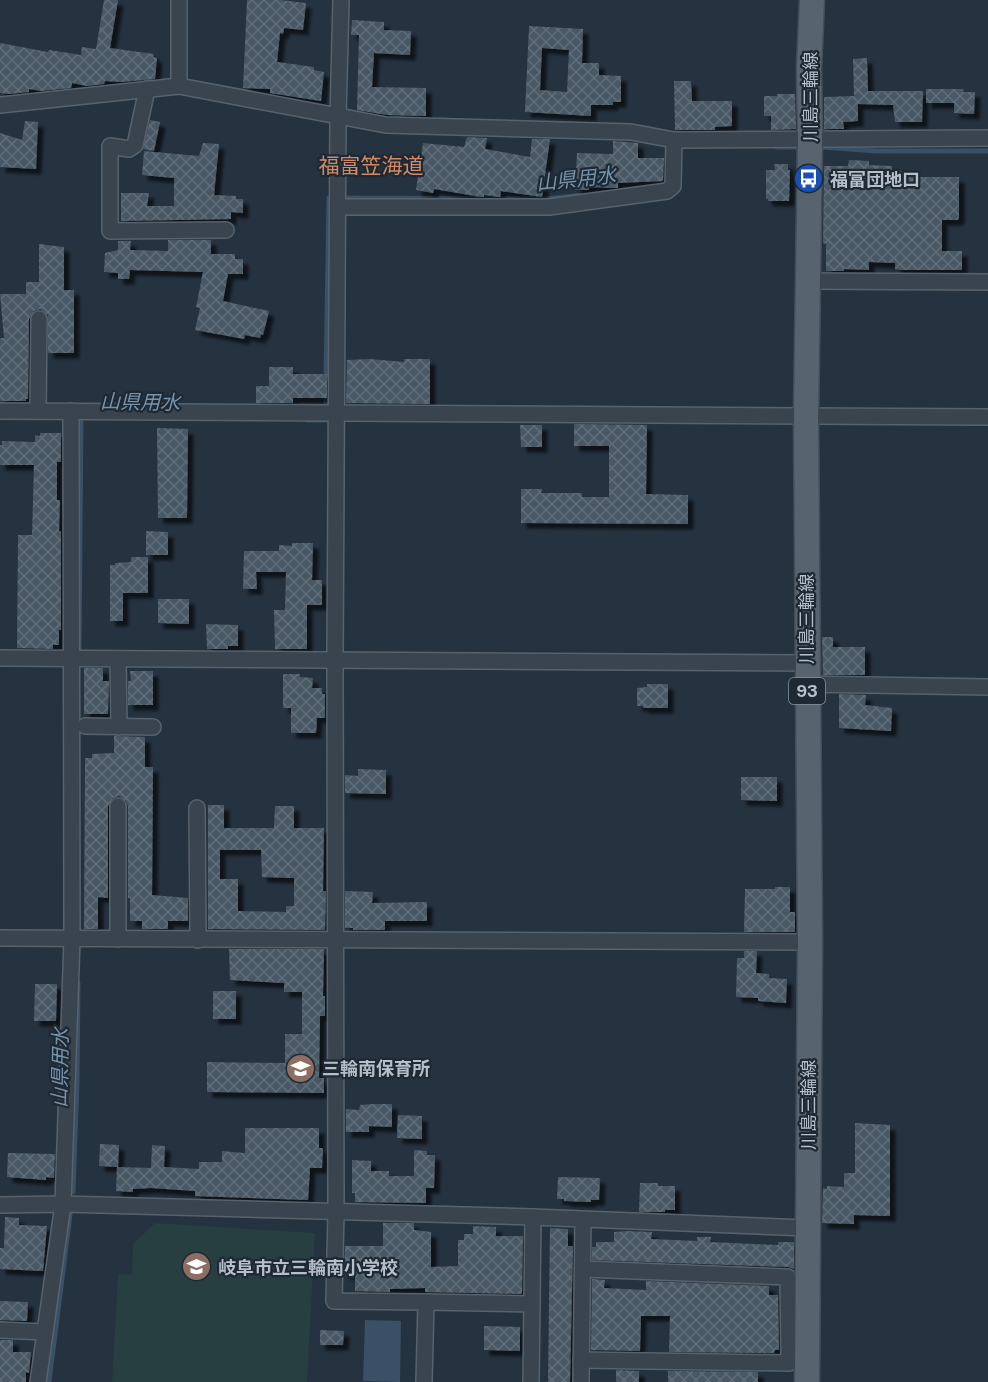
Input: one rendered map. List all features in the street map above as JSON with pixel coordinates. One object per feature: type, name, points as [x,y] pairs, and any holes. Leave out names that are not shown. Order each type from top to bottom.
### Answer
[{"type":"main road","name":"川島三輪線","points":[[807,1382],[810,942],[806,417],[809,68],[812,0]]},
{"type":"street","points":[[179,0],[179,86]]},
{"type":"street","points":[[341,0],[336,412],[334,1301],[532,1304]]},
{"type":"street","points":[[0,105],[179,86],[386,125],[631,132],[674,140],[988,138]]},
{"type":"street","points":[[147,89],[135,146],[129,148],[110,146],[110,231],[226,230]]},
{"type":"street","points":[[338,207],[549,207],[667,191],[672,186],[674,140]]},
{"type":"street","points":[[808,281],[988,282]]},
{"type":"street","points":[[38,411],[39,319]]},
{"type":"street","points":[[0,411],[988,417]]},
{"type":"street","points":[[38,1382],[63,1204],[72,939],[71,411]]},
{"type":"street","points":[[0,658],[335,659],[807,674],[988,687]]},
{"type":"street","points":[[118,659],[119,727]]},
{"type":"street","points":[[85,726],[153,727]]},
{"type":"street","points":[[118,806],[118,939]]},
{"type":"street","points":[[197,808],[198,940]]},
{"type":"street","points":[[0,938],[810,942]]},
{"type":"street","points":[[0,1205],[63,1204],[533,1217],[807,1228]]},
{"type":"street","points":[[531,1382],[533,1217]]},
{"type":"street","points":[[581,1382],[584,1220]]},
{"type":"street","points":[[581,1360],[789,1363],[788,1277],[583,1269]]},
{"type":"street","points":[[423,1382],[426,1302]]},
{"type":"street","points":[[0,1330],[45,1332]]},
{"type":"green space","points":[[155,1223],[315,1233],[307,1382],[112,1382],[118,1274],[132,1275],[133,1244]]},
{"type":"water","points":[[365,1320],[401,1321],[400,1382],[363,1381]]},
{"type":"building","points":[[104,0],[118,0],[110,48],[154,54],[153,57],[157,58],[155,79],[105,81],[104,84],[87,86],[72,83],[71,88],[41,91],[29,89],[29,92],[0,93],[0,43],[48,52],[49,50],[81,55],[82,47],[96,49]]},
{"type":"building","points":[[247,0],[306,3],[303,30],[284,28],[283,34],[280,33],[277,62],[314,67],[314,70],[324,72],[321,101],[270,93],[270,89],[243,88]]},
{"type":"building","points":[[352,20],[384,22],[384,30],[411,31],[410,55],[374,53],[372,87],[426,88],[426,116],[387,115],[357,110],[359,35],[351,35]]},
{"type":"building","points":[[529,26],[583,29],[582,63],[599,63],[599,75],[621,76],[621,102],[613,102],[613,105],[591,105],[591,116],[525,112]],"holes":[[[542,48],[569,50],[567,92],[540,90]]]},
{"type":"building","points":[[867,58],[868,91],[923,91],[922,122],[895,122],[893,105],[858,104],[858,121],[843,122],[844,129],[824,129],[824,97],[854,96],[853,59]]},
{"type":"building","points":[[674,81],[691,81],[692,101],[732,101],[732,126],[715,127],[715,130],[675,130]]},
{"type":"building","points":[[926,89],[964,89],[963,92],[975,92],[974,114],[954,113],[954,103],[926,103]]},
{"type":"building","points":[[777,94],[795,94],[796,129],[771,130],[771,116],[764,116],[764,96],[777,96]]},
{"type":"building","points":[[150,120],[160,122],[154,151],[143,149]]},
{"type":"building","points":[[25,121],[38,122],[36,169],[0,167],[0,133],[22,140]]},
{"type":"building","points":[[467,137],[487,138],[485,149],[530,157],[532,139],[550,139],[542,197],[501,191],[500,197],[484,195],[481,197],[434,189],[433,193],[416,190],[423,143],[464,147]]},
{"type":"building","points":[[613,141],[638,143],[638,158],[664,158],[663,181],[618,183],[618,188],[589,187],[589,190],[575,190],[577,153],[613,154]]},
{"type":"building","points":[[203,143],[219,144],[214,195],[236,196],[236,199],[243,199],[243,213],[231,212],[231,219],[121,221],[121,193],[149,193],[147,206],[174,206],[174,178],[142,175],[144,151],[199,156]]},
{"type":"building","points":[[849,160],[869,161],[869,165],[892,166],[892,171],[912,171],[912,177],[959,177],[959,216],[958,220],[942,220],[942,251],[962,251],[962,270],[900,270],[895,269],[895,263],[869,262],[869,270],[826,271],[826,244],[823,243],[824,166],[848,166]]},
{"type":"building","points":[[774,164],[788,164],[788,170],[790,170],[789,201],[768,201],[766,199],[766,170],[775,170]]},
{"type":"building","points":[[168,240],[211,240],[211,254],[235,254],[235,259],[243,259],[243,274],[228,274],[223,301],[269,311],[263,335],[261,334],[260,338],[245,335],[244,339],[195,330],[200,308],[196,307],[203,272],[130,270],[129,279],[118,279],[118,273],[104,272],[105,253],[118,250],[118,241],[131,241],[130,250],[168,251]]},
{"type":"building","points":[[39,244],[64,247],[64,290],[74,290],[74,353],[48,353],[48,315],[40,309],[34,311],[29,319],[28,399],[26,401],[0,401],[0,338],[4,338],[0,294],[26,294],[26,282],[39,282]]},
{"type":"building","points":[[370,359],[404,362],[404,359],[430,359],[430,404],[346,403],[347,360]]},
{"type":"building","points":[[269,367],[293,367],[293,374],[327,374],[327,398],[293,398],[293,403],[256,403],[256,386],[269,386]]},
{"type":"building","points":[[574,424],[647,425],[646,494],[688,495],[688,524],[521,523],[521,489],[542,489],[541,493],[582,493],[582,497],[609,497],[609,446],[574,446]]},
{"type":"building","points":[[520,425],[542,425],[542,447],[521,447]]},
{"type":"building","points":[[157,428],[188,429],[187,518],[158,518]]},
{"type":"building","points":[[40,433],[61,433],[61,462],[57,462],[57,500],[60,500],[59,531],[61,531],[61,630],[59,630],[59,645],[53,645],[53,649],[17,648],[18,535],[32,535],[34,465],[0,465],[2,441],[35,442],[35,435],[40,436]]},
{"type":"building","points":[[146,531],[168,532],[168,555],[146,555]]},
{"type":"building","points":[[292,543],[313,543],[312,580],[322,580],[322,605],[307,605],[307,649],[275,649],[274,610],[285,610],[286,572],[256,572],[257,589],[243,589],[244,551],[279,551],[279,545],[292,546]]},
{"type":"building","points":[[131,557],[148,557],[148,593],[123,593],[123,621],[110,621],[110,565],[131,562]]},
{"type":"building","points":[[158,599],[189,599],[189,624],[158,623]]},
{"type":"building","points":[[206,624],[238,625],[238,646],[228,646],[228,649],[207,649]]},
{"type":"building","points":[[822,637],[833,637],[833,647],[865,647],[865,675],[823,675]]},
{"type":"building","points":[[84,668],[103,668],[103,681],[109,681],[108,714],[84,714]]},
{"type":"building","points":[[130,671],[153,671],[153,705],[128,705]]},
{"type":"building","points":[[283,674],[300,674],[300,677],[313,678],[312,688],[322,688],[322,694],[325,694],[325,718],[317,718],[316,733],[291,733],[291,708],[283,708]]},
{"type":"building","points":[[647,684],[668,684],[668,708],[637,706],[637,688],[647,687]]},
{"type":"building","points":[[839,694],[866,695],[865,705],[892,708],[891,731],[839,728]]},
{"type":"building","points":[[114,736],[145,737],[145,767],[153,767],[152,895],[188,898],[188,921],[168,921],[168,929],[142,929],[142,921],[130,921],[128,806],[126,801],[119,796],[113,798],[108,806],[108,898],[98,897],[98,929],[84,929],[85,758],[92,758],[92,754],[114,753]]},
{"type":"building","points":[[358,769],[386,770],[386,794],[345,793],[345,775],[358,776]]},
{"type":"building","points":[[741,777],[777,777],[777,801],[741,800]]},
{"type":"building","points":[[208,805],[224,805],[224,828],[274,828],[275,806],[294,806],[294,828],[324,828],[325,930],[208,929]],"holes":[[[220,850],[261,850],[262,877],[294,878],[294,906],[286,906],[286,912],[238,911],[238,879],[220,879]]]},
{"type":"building","points":[[775,887],[790,887],[790,912],[795,912],[795,932],[744,932],[745,889],[775,889]]},
{"type":"building","points":[[345,891],[373,892],[372,903],[427,902],[427,921],[385,921],[385,930],[345,928]]},
{"type":"building","points":[[229,949],[324,949],[325,1016],[320,1016],[319,1078],[324,1078],[324,1093],[207,1092],[207,1062],[285,1063],[285,1034],[302,1034],[302,992],[284,992],[284,983],[230,980]]},
{"type":"building","points":[[744,951],[757,951],[756,973],[769,974],[769,978],[787,979],[786,1003],[736,997],[737,958],[744,958]]},
{"type":"building","points":[[35,984],[57,984],[56,1021],[34,1021]]},
{"type":"building","points":[[213,991],[236,991],[236,1019],[213,1019]]},
{"type":"building","points":[[392,1104],[392,1127],[369,1126],[369,1132],[346,1132],[346,1109],[359,1110],[360,1105]]},
{"type":"building","points":[[398,1115],[422,1116],[422,1139],[397,1138]]},
{"type":"building","points":[[855,1123],[890,1125],[890,1216],[854,1215],[854,1224],[822,1223],[823,1188],[827,1189],[827,1186],[844,1187],[844,1173],[855,1173]]},
{"type":"building","points":[[245,1128],[319,1128],[319,1148],[323,1148],[322,1168],[310,1168],[308,1200],[195,1196],[195,1191],[151,1188],[133,1189],[133,1192],[116,1191],[117,1167],[151,1168],[152,1145],[165,1146],[164,1167],[199,1169],[199,1162],[222,1162],[222,1151],[245,1153]]},
{"type":"building","points":[[100,1144],[119,1145],[118,1167],[99,1166]]},
{"type":"building","points":[[414,1150],[427,1151],[427,1155],[435,1155],[434,1188],[426,1188],[426,1203],[355,1202],[355,1193],[352,1193],[352,1160],[371,1161],[371,1171],[389,1171],[389,1176],[414,1176]]},
{"type":"building","points":[[8,1153],[55,1154],[54,1178],[46,1177],[46,1180],[7,1177]]},
{"type":"building","points":[[558,1177],[600,1178],[599,1200],[591,1200],[591,1202],[557,1199]]},
{"type":"building","points":[[640,1183],[675,1186],[675,1210],[639,1212]]},
{"type":"building","points":[[5,1217],[19,1218],[19,1225],[47,1226],[43,1271],[0,1269],[0,1248],[4,1248]]},
{"type":"building","points":[[383,1223],[414,1223],[414,1230],[431,1232],[431,1267],[458,1266],[458,1240],[464,1240],[464,1234],[473,1234],[473,1226],[496,1227],[496,1236],[523,1236],[522,1294],[425,1292],[425,1288],[390,1289],[390,1292],[355,1291],[355,1274],[344,1274],[345,1246],[383,1246]]},
{"type":"building","points":[[550,1228],[568,1229],[568,1246],[573,1246],[570,1382],[548,1382]]},
{"type":"building","points":[[614,1232],[652,1232],[651,1239],[697,1241],[697,1237],[711,1237],[710,1242],[778,1245],[778,1242],[794,1242],[794,1269],[592,1260],[592,1247],[596,1247],[596,1242],[614,1242]]},
{"type":"building","points":[[592,1279],[605,1280],[604,1288],[646,1290],[646,1281],[769,1286],[769,1295],[778,1295],[779,1350],[775,1350],[774,1353],[669,1352],[670,1316],[641,1316],[640,1351],[591,1350]]},
{"type":"building","points":[[0,1301],[28,1302],[27,1321],[0,1320]]},
{"type":"building","points":[[484,1326],[520,1327],[520,1351],[484,1350]]},
{"type":"building","points":[[320,1330],[344,1331],[343,1345],[320,1345]]},
{"type":"building","points":[[0,1340],[13,1340],[13,1352],[31,1352],[26,1382],[0,1382]]},
{"type":"building","points":[[616,1370],[639,1371],[639,1382],[616,1382]]},
{"type":"building","points":[[668,1371],[758,1372],[758,1382],[668,1382]]},
{"type":"waterway","name":"山県用水","points":[[777,147],[804,147]]},
{"type":"waterway","name":"山県用水","points":[[823,147],[876,151],[988,151]]},
{"type":"waterway","name":"山県用水","points":[[343,198],[545,199],[593,194]]},
{"type":"waterway","name":"山県用水","points":[[326,379],[329,198]]},
{"type":"waterway","name":"山県用水","points":[[326,391],[326,411]]},
{"type":"waterway","name":"山県用水","points":[[79,651],[81,417],[85,417]]},
{"type":"waterway","name":"山県用水","points":[[307,420],[325,420]]},
{"type":"waterway","name":"山県用水","points":[[73,1192],[78,983]]},
{"type":"waterway","name":"山県用水","points":[[49,1382],[71,1207]]},
{"type":"place","name":"福富団地口","points":[[809,179]]},
{"type":"place","name":"三輪南保育所","points":[[301,1068]]},
{"type":"place","name":"岐阜市立三輪南小学校","points":[[197,1267]]},
{"type":"district","name":"福富笠海道","points":[[371,165]]}]
